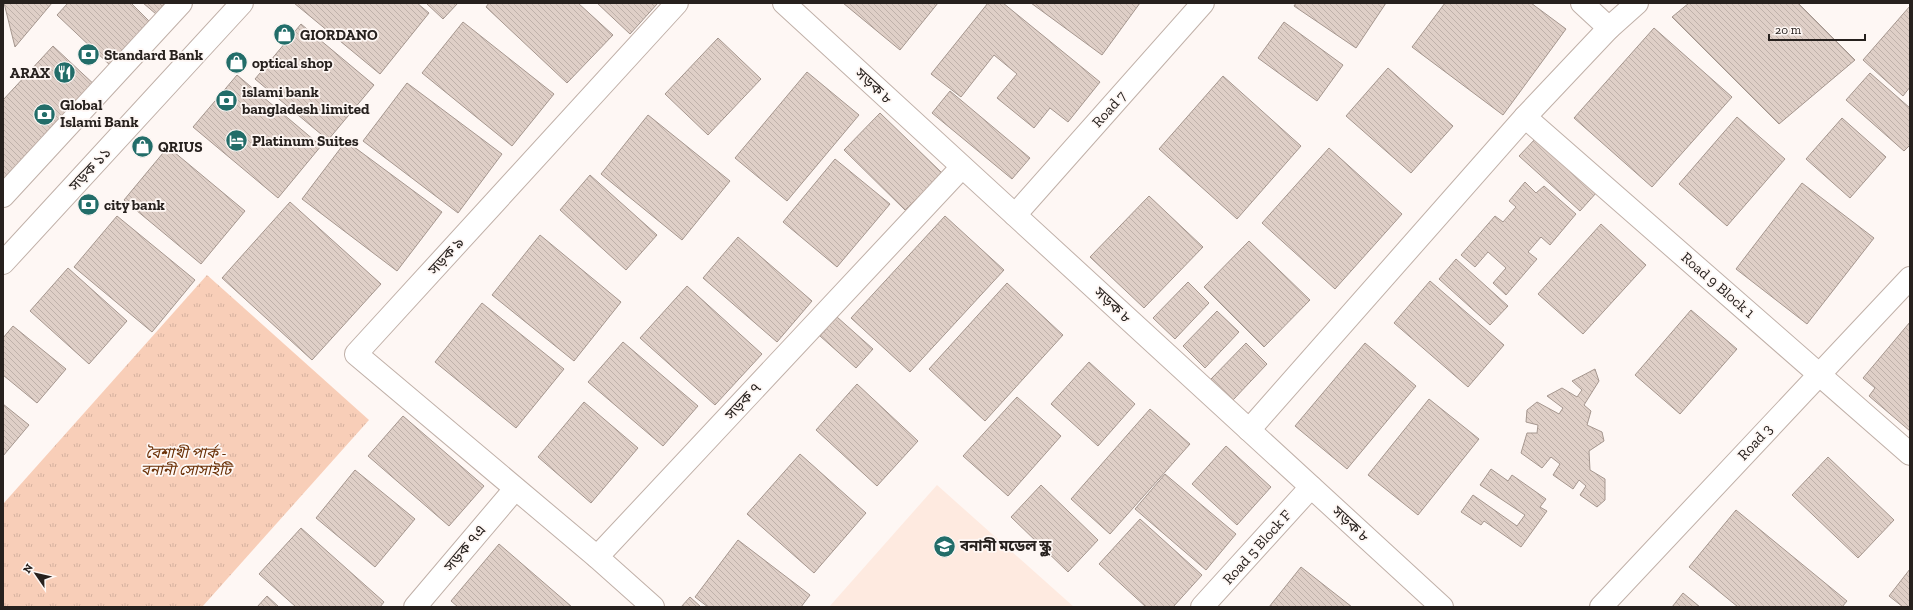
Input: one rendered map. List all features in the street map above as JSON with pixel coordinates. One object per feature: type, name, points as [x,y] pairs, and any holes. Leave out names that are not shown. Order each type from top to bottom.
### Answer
[{"type":"street","points":[[3,196],[181,3]]},
{"type":"street","name":"সড়ক ১১","points":[[7,250],[242,3]]},
{"type":"street","name":"সড়ক ৯","points":[[515,489],[356,354],[677,3]]},
{"type":"street","name":"সড়ক ৮","points":[[784,3],[1442,607]]},
{"type":"street","name":"Road 7","points":[[1015,215],[1203,3]]},
{"type":"street","points":[[1582,3],[1609,28]]},
{"type":"street","points":[[1249,430],[1525,117],[1609,28],[1637,3]]},
{"type":"street","name":"Road 9 Block 1","points":[[1525,117],[1910,454]]},
{"type":"street","name":"সড়ক ৭","points":[[597,557],[962,167]]},
{"type":"street","name":"Road 3","points":[[1601,607],[1910,278]]},
{"type":"street","name":"Road 5 Block F","points":[[1202,607],[1311,487]]},
{"type":"street","points":[[515,489],[597,557],[652,607]]},
{"type":"street","name":"সড়ক ৭এ","points":[[415,607],[515,489]]},
{"type":"shaded area","name":"বনানী মডেল স্কুল","points":[[937,485],[1074,607],[829,607]]},
{"type":"green space","name":"বৈশাখী পার্ক - বনানী সোসাইটি","points":[[207,275],[369,420],[202,607],[3,607],[3,504]]},
{"type":"building","points":[[4,3],[52,3],[15,47]]},
{"type":"building","points":[[68,3],[131,3],[152,24],[112,67],[57,15]]},
{"type":"building","points":[[143,3],[165,3],[156,14]]},
{"type":"building","points":[[294,3],[417,3],[429,13],[380,74]]},
{"type":"building","points":[[426,3],[458,3],[443,19]]},
{"type":"building","points":[[489,3],[578,3],[613,35],[567,83],[486,7]]},
{"type":"building","points":[[597,3],[658,3],[630,34]]},
{"type":"building","points":[[843,3],[938,3],[900,50]]},
{"type":"building","points":[[988,3],[1003,3],[1100,82],[1068,122],[1050,108],[1034,128],[997,98],[1017,74],[994,55],[961,97],[931,74]]},
{"type":"building","points":[[1031,3],[1140,3],[1102,55]]},
{"type":"building","points":[[1296,3],[1386,3],[1356,48],[1294,6]]},
{"type":"building","points":[[1445,3],[1531,3],[1566,29],[1503,115],[1412,47]]},
{"type":"building","points":[[1689,3],[1798,3],[1855,60],[1779,124],[1672,17]]},
{"type":"building","points":[[1910,6],[1910,87],[1903,96],[1863,60]]},
{"type":"building","points":[[463,22],[554,94],[512,146],[422,73]]},
{"type":"building","points":[[1284,22],[1343,65],[1317,101],[1258,58]]},
{"type":"building","points":[[301,24],[374,85],[328,140],[255,79]]},
{"type":"building","points":[[1654,28],[1732,97],[1652,187],[1574,118]]},
{"type":"building","points":[[718,38],[761,79],[708,135],[665,94]]},
{"type":"building","points":[[53,46],[98,88],[10,183],[3,177],[3,100]]},
{"type":"building","points":[[1388,68],[1453,126],[1411,173],[1346,116]]},
{"type":"building","points":[[807,72],[859,115],[787,201],[735,158]]},
{"type":"building","points":[[1870,73],[1910,108],[1910,145],[1904,151],[1846,100]]},
{"type":"building","points":[[237,75],[321,146],[278,198],[193,127]]},
{"type":"building","points":[[1223,76],[1301,146],[1237,219],[1159,149]]},
{"type":"building","points":[[407,83],[502,154],[458,213],[363,141]]},
{"type":"building","points":[[950,91],[1030,158],[1012,179],[932,113]]},
{"type":"building","points":[[880,113],[942,173],[905,210],[844,150]]},
{"type":"building","points":[[648,115],[730,181],[682,240],[601,174]]},
{"type":"building","points":[[1737,117],[1785,159],[1727,226],[1679,184]]},
{"type":"building","points":[[1842,118],[1886,157],[1850,198],[1806,159]]},
{"type":"building","points":[[1537,137],[1597,192],[1580,211],[1519,156]]},
{"type":"building","points":[[346,141],[442,212],[397,271],[302,199]]},
{"type":"building","points":[[168,147],[245,211],[201,264],[124,200]]},
{"type":"building","points":[[1329,148],[1402,214],[1335,289],[1262,223]]},
{"type":"building","points":[[835,159],[890,204],[837,267],[783,222]]},
{"type":"building","points":[[590,175],[657,235],[626,270],[560,210]]},
{"type":"building","points":[[1525,182],[1536,193],[1544,186],[1576,214],[1550,245],[1541,237],[1528,252],[1537,259],[1506,295],[1493,283],[1506,268],[1488,252],[1475,267],[1461,255],[1495,216],[1503,222],[1516,207],[1509,201]]},
{"type":"building","points":[[1802,183],[1874,238],[1807,324],[1736,269]]},
{"type":"building","points":[[1149,196],[1203,247],[1144,308],[1090,257]]},
{"type":"building","points":[[290,202],[381,284],[312,360],[222,278]]},
{"type":"building","points":[[117,216],[195,280],[152,332],[74,267]]},
{"type":"building","points":[[945,216],[1004,270],[910,372],[851,318]]},
{"type":"building","points":[[1601,224],[1646,265],[1583,334],[1538,294]]},
{"type":"building","points":[[540,235],[621,302],[574,361],[492,295]]},
{"type":"building","points":[[738,237],[812,301],[777,342],[703,278]]},
{"type":"building","points":[[1249,241],[1310,300],[1264,347],[1204,287]]},
{"type":"building","points":[[1456,259],[1508,306],[1490,325],[1439,279]]},
{"type":"building","points":[[68,268],[127,321],[89,364],[30,311]]},
{"type":"building","points":[[1430,281],[1504,345],[1468,387],[1394,323]]},
{"type":"building","points":[[1188,282],[1209,303],[1175,339],[1153,318]]},
{"type":"building","points":[[1007,283],[1063,335],[985,421],[929,369]]},
{"type":"building","points":[[687,286],[762,354],[715,405],[640,338]]},
{"type":"building","points":[[482,303],[564,369],[516,428],[435,362]]},
{"type":"building","points":[[1691,310],[1737,349],[1680,414],[1635,375]]},
{"type":"building","points":[[1217,311],[1239,332],[1205,368],[1183,346]]},
{"type":"building","points":[[837,317],[873,349],[856,368],[820,336]]},
{"type":"building","points":[[1910,322],[1910,431],[1869,396],[1875,388],[1863,378]]},
{"type":"building","points":[[13,326],[66,369],[37,403],[3,375],[3,338]]},
{"type":"building","points":[[623,342],[698,406],[663,446],[588,382]]},
{"type":"building","points":[[1246,343],[1267,364],[1233,400],[1211,379]]},
{"type":"building","points":[[1365,343],[1416,386],[1347,469],[1295,426]]},
{"type":"building","points":[[1089,362],[1135,404],[1098,446],[1051,404]]},
{"type":"building","points":[[1595,369],[1599,381],[1584,405],[1591,411],[1587,425],[1602,432],[1604,441],[1589,451],[1590,470],[1605,479],[1605,500],[1597,507],[1580,495],[1586,486],[1579,480],[1573,489],[1553,475],[1560,464],[1551,457],[1542,468],[1521,453],[1527,433],[1537,433],[1538,425],[1526,422],[1527,410],[1537,402],[1559,414],[1563,408],[1547,396],[1562,388],[1577,397],[1582,390],[1572,381]]},
{"type":"building","points":[[857,384],[918,441],[877,486],[816,430]]},
{"type":"building","points":[[1017,397],[1061,436],[1008,496],[963,456]]},
{"type":"building","points":[[1429,399],[1479,439],[1418,515],[1368,475]]},
{"type":"building","points":[[584,402],[638,448],[591,503],[538,457]]},
{"type":"building","points":[[3,404],[29,425],[3,456]]},
{"type":"building","points":[[1150,409],[1190,444],[1110,534],[1071,499]]},
{"type":"building","points":[[403,416],[484,486],[449,526],[368,456]]},
{"type":"building","points":[[1226,446],[1271,487],[1237,525],[1192,484]]},
{"type":"building","points":[[800,454],[866,513],[814,573],[747,514]]},
{"type":"building","points":[[1828,457],[1894,520],[1858,558],[1792,495]]},
{"type":"building","points":[[1491,469],[1508,481],[1512,475],[1546,499],[1540,507],[1547,511],[1521,547],[1484,521],[1481,525],[1461,512],[1473,495],[1517,526],[1525,515],[1480,485]]},
{"type":"building","points":[[355,470],[415,519],[375,567],[316,518]]},
{"type":"building","points":[[1165,474],[1236,534],[1206,570],[1135,509]]},
{"type":"building","points":[[1041,485],[1098,540],[1068,572],[1011,517]]},
{"type":"building","points":[[1736,510],[1847,601],[1842,607],[1738,607],[1689,567]]},
{"type":"building","points":[[1140,519],[1202,575],[1173,607],[1146,607],[1099,564]]},
{"type":"building","points":[[301,528],[384,602],[380,607],[296,607],[259,574]]},
{"type":"building","points":[[738,540],[810,595],[801,607],[708,607],[695,597]]},
{"type":"building","points":[[499,544],[572,607],[458,607],[451,601]]},
{"type":"building","points":[[1301,567],[1352,607],[1269,607]]},
{"type":"building","points":[[1910,569],[1910,607],[1903,607],[1889,596]]},
{"type":"building","points":[[1683,593],[1700,607],[1672,607]]},
{"type":"building","points":[[267,596],[279,607],[257,607]]},
{"type":"building","points":[[690,597],[701,607],[681,607]]},
{"type":"place","name":"GIORDANO","points":[[284,35]]},
{"type":"place","name":"Standard Bank","points":[[89,55]]},
{"type":"place","name":"optical shop","points":[[236,63]]},
{"type":"place","name":"ARAX","points":[[65,73]]},
{"type":"place","name":"islami bank bangladesh limited","points":[[227,101]]},
{"type":"place","name":"Global Islami Bank","points":[[45,114]]},
{"type":"place","name":"Platinum Suites","points":[[236,141]]},
{"type":"place","name":"QRIUS","points":[[142,147]]},
{"type":"place","name":"city bank","points":[[89,205]]},
{"type":"place","name":"বনানী মডেল স্কুল","points":[[944,546]]}]
